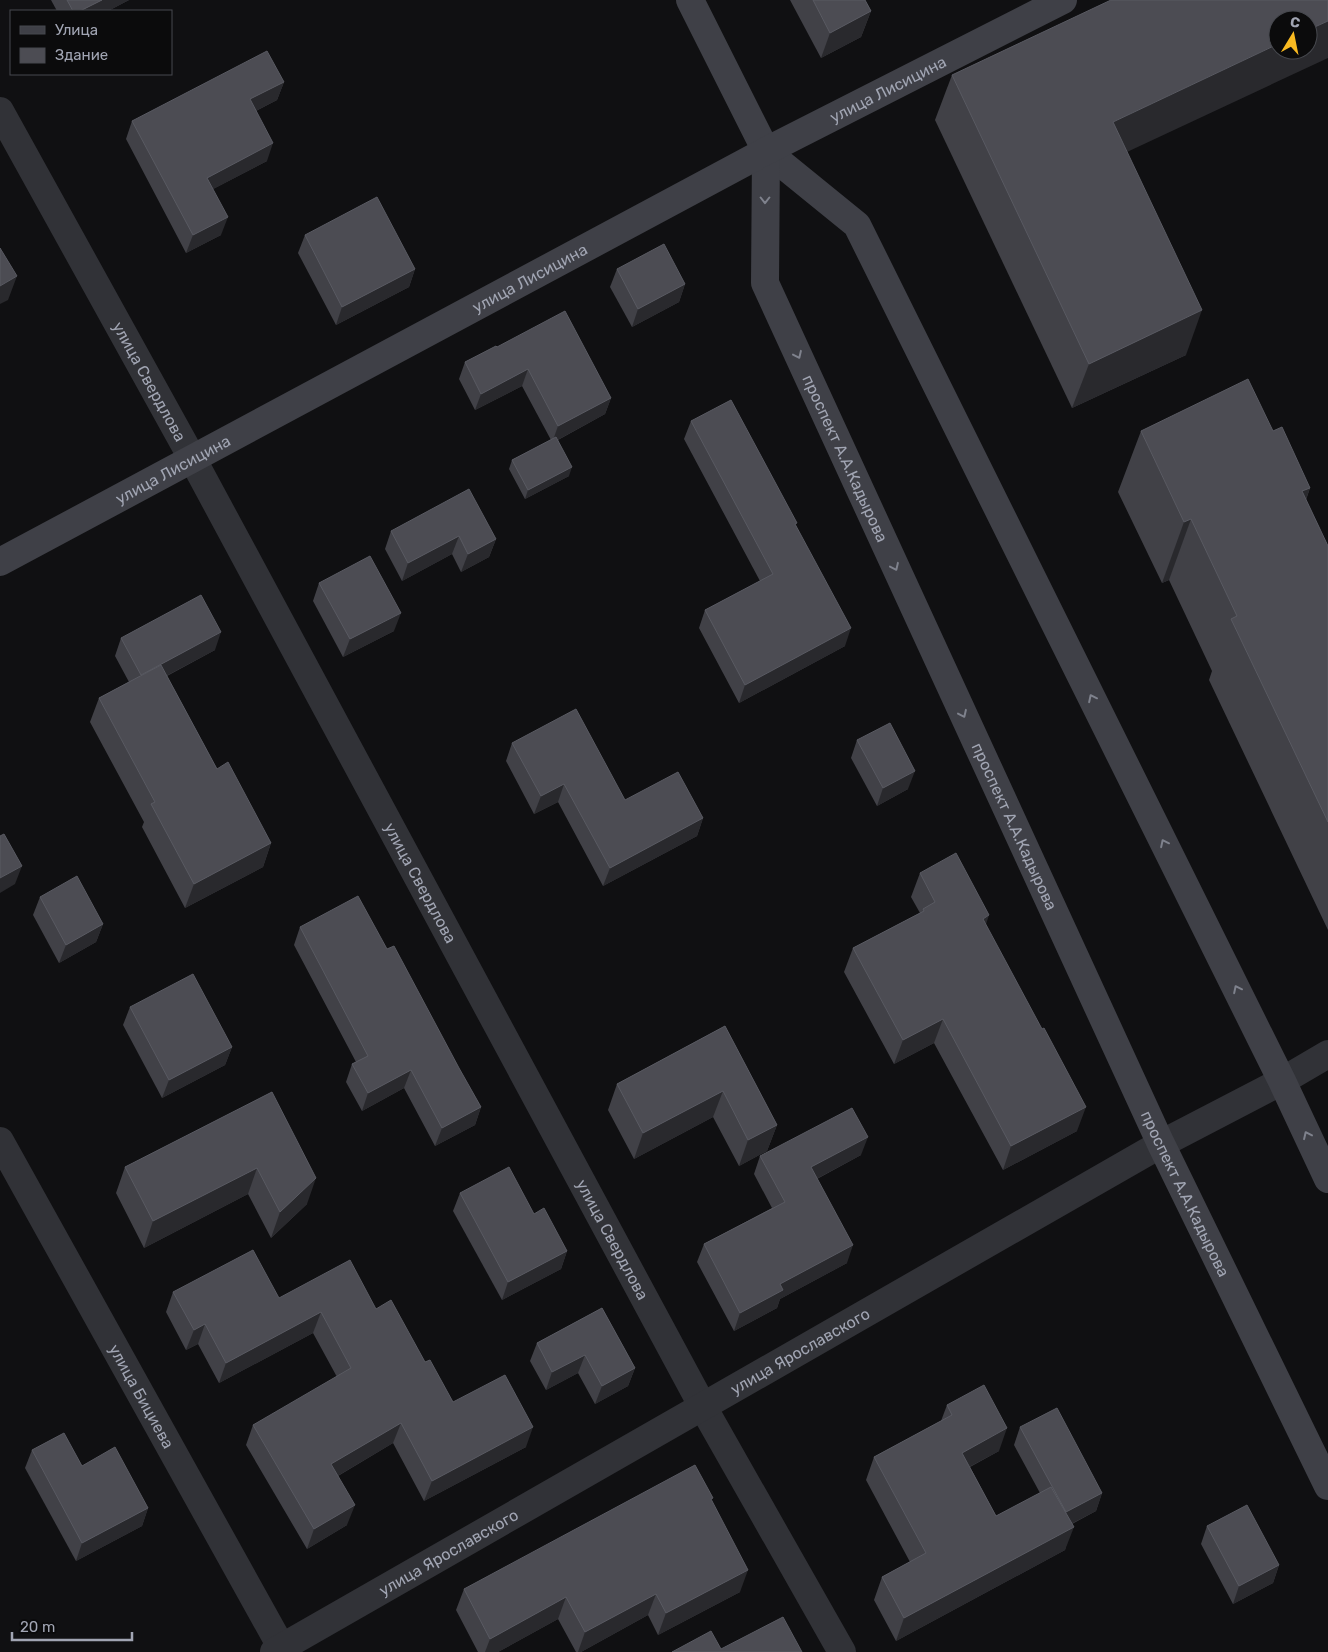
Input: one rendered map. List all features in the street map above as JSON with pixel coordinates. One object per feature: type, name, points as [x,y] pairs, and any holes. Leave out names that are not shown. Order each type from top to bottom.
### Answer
[{"type":"street","name":"проспект А.А.Кадырова","points":[[690,0],[766,151],[857,225],[1282,1081],[1328,1179]]},
{"type":"street","name":"улица Лисицина","points":[[0,562],[766,151],[1062,0]]},
{"type":"street","name":"улица Свердлова","points":[[0,111],[192,458],[703,1407],[842,1652]]},
{"type":"street","name":"проспект А.А.Кадырова","points":[[766,151],[765,283],[1160,1144],[1328,1486]]},
{"type":"street","name":"улица Ярославского","points":[[280,1650],[1160,1144],[1282,1081],[1328,1054]]},
{"type":"street","name":"улица Бициева","points":[[0,1141],[280,1650]]},
{"type":"building","points":[[67,0],[102,0],[82,10],[72,10]]},
{"type":"building","points":[[813,0],[865,0],[871,11],[830,33]]},
{"type":"building","points":[[1111,0],[1328,0],[1328,21],[1318,26],[1318,10],[1268,10],[1268,49],[1113,122],[1202,310],[1089,364],[952,75]]},
{"type":"building","points":[[267,51],[284,82],[250,99],[273,143],[207,178],[228,217],[193,235],[132,121]]},
{"type":"building","points":[[377,197],[415,269],[342,307],[305,235]]},
{"type":"building","points":[[664,244],[685,284],[638,309],[617,269]]},
{"type":"building","points":[[0,248],[17,276],[0,286]]},
{"type":"building","points":[[565,311],[611,398],[558,426],[528,369],[481,394],[465,362]]},
{"type":"building","points":[[1248,379],[1273,431],[1282,427],[1310,488],[1302,491],[1328,546],[1328,822],[1231,619],[1237,616],[1191,519],[1184,522],[1141,431]]},
{"type":"building","points":[[731,400],[851,628],[745,685],[705,610],[773,574],[691,421]]},
{"type":"building","points":[[556,437],[572,467],[528,490],[512,460]]},
{"type":"building","points":[[469,489],[496,539],[468,554],[459,536],[408,563],[391,531]]},
{"type":"building","points":[[370,556],[401,613],[350,639],[319,583]]},
{"type":"building","points":[[201,595],[221,632],[141,675],[121,638]]},
{"type":"building","points":[[161,665],[217,769],[228,762],[271,843],[194,884],[151,804],[155,802],[99,698]]},
{"type":"building","points":[[576,709],[625,800],[678,772],[703,818],[610,868],[564,784],[541,796],[512,743]]},
{"type":"building","points":[[890,723],[915,771],[883,788],[857,740]]},
{"type":"building","points":[[4,834],[22,866],[0,878],[0,836]]},
{"type":"building","points":[[956,853],[989,915],[983,919],[1086,1107],[1011,1146],[943,1019],[903,1040],[853,948],[924,911],[923,909],[935,902],[920,873]]},
{"type":"building","points":[[77,876],[103,924],[66,945],[40,897]]},
{"type":"building","points":[[358,896],[387,949],[394,946],[481,1107],[442,1128],[411,1070],[368,1093],[352,1064],[368,1056],[300,927]]},
{"type":"building","points":[[193,974],[232,1047],[169,1080],[130,1007]]},
{"type":"building","points":[[725,1026],[777,1125],[748,1140],[723,1091],[643,1133],[617,1084]]},
{"type":"building","points":[[272,1092],[316,1178],[280,1212],[257,1168],[153,1221],[125,1167]]},
{"type":"building","points":[[852,1108],[868,1137],[811,1167],[853,1245],[780,1284],[783,1290],[740,1313],[704,1244],[785,1202],[760,1156]]},
{"type":"building","points":[[509,1167],[534,1214],[544,1208],[567,1251],[508,1282],[460,1193]]},
{"type":"building","points":[[253,1250],[279,1298],[350,1260],[376,1309],[391,1300],[425,1362],[430,1360],[453,1402],[505,1375],[533,1427],[432,1481],[401,1423],[331,1464],[355,1505],[314,1529],[253,1425],[351,1368],[321,1312],[226,1363],[205,1324],[194,1330],[173,1292]]},
{"type":"building","points":[[602,1308],[635,1368],[602,1386],[585,1355],[552,1372],[537,1343]]},
{"type":"building","points":[[984,1385],[1007,1428],[962,1453],[996,1516],[1051,1487],[1074,1527],[904,1618],[882,1577],[926,1553],[874,1457],[952,1415],[947,1405]]},
{"type":"building","points":[[1057,1408],[1102,1493],[1066,1512],[1020,1427]]},
{"type":"building","points":[[64,1433],[82,1466],[115,1447],[148,1508],[82,1543],[32,1450]]},
{"type":"building","points":[[695,1465],[748,1570],[666,1613],[656,1594],[585,1632],[566,1597],[490,1639],[464,1589]]},
{"type":"building","points":[[1247,1505],[1279,1565],[1239,1586],[1207,1526]]},
{"type":"building","points":[[783,1617],[802,1652],[672,1652],[711,1631],[721,1649]]}]
